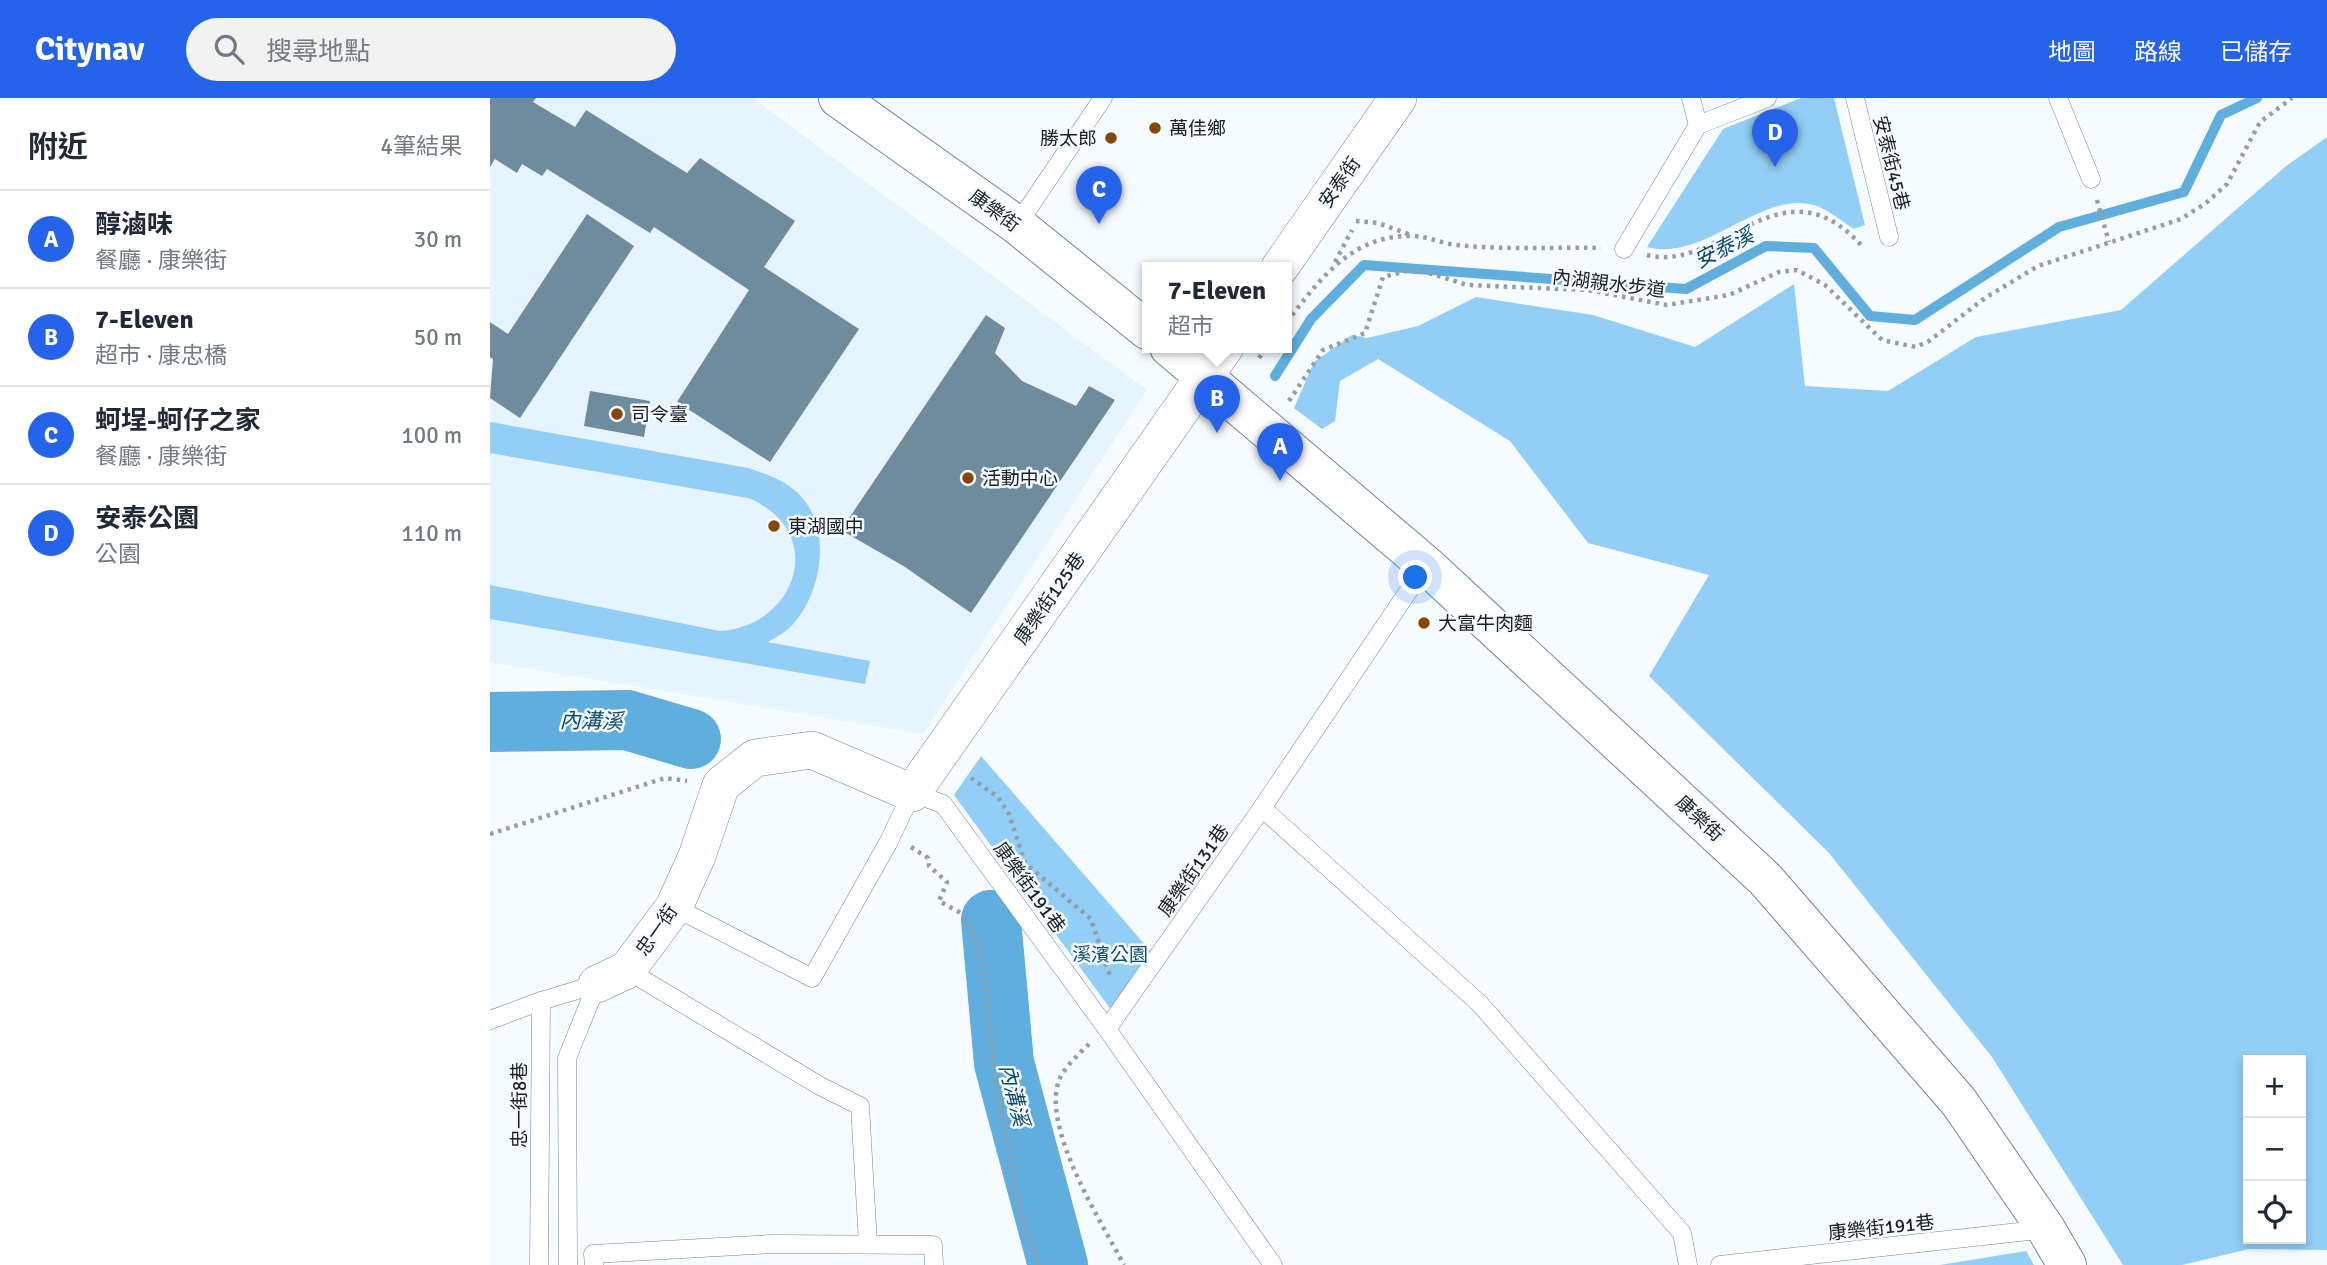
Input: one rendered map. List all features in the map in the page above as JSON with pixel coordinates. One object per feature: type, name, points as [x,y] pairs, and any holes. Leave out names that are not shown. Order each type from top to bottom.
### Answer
[{"type":"street","name":"康樂街","points":[[838,98],[1017,225],[1142,326]]},
{"type":"street","name":"安泰街","points":[[1283,262],[1398,98]]},
{"type":"street","points":[[1180,353],[1219,374]]},
{"type":"street","name":"康樂街","points":[[1219,374],[1269,431],[1426,565],[1765,878],[1959,1102],[2046,1228],[2067,1265]]},
{"type":"street","name":"康樂街125巷","points":[[928,799],[1219,374]]},
{"type":"street","points":[[721,785],[755,758],[812,750],[928,799]]},
{"type":"street","name":"忠一街","points":[[612,977],[674,906],[697,856],[721,785]]},
{"type":"lane","points":[[1017,225],[1103,98]]},
{"type":"lane","points":[[1691,98],[1698,125]]},
{"type":"lane","points":[[1624,249],[1698,125],[1767,98]]},
{"type":"lane","name":"安泰街45巷","points":[[1855,98],[1889,237]]},
{"type":"lane","points":[[2058,98],[2091,179]]},
{"type":"lane","name":"康樂街131巷","points":[[1107,1029],[1262,808],[1426,565]]},
{"type":"lane","points":[[674,906],[812,978],[892,834],[928,799]]},
{"type":"lane","name":"康樂街191巷","points":[[928,799],[1107,1029]]},
{"type":"lane","points":[[1262,808],[1479,1003],[1682,1233],[1688,1265]]},
{"type":"lane","points":[[490,1020],[612,977],[859,1106],[868,1244]]},
{"type":"lane","name":"忠一街","points":[[568,1265],[567,1058],[612,977]]},
{"type":"lane","name":"忠一街8巷","points":[[539,1265],[541,1001]]},
{"type":"lane","points":[[1107,1029],[1273,1265]]},
{"type":"lane","name":"康樂街191巷","points":[[1720,1265],[2046,1228]]},
{"type":"lane","points":[[594,1265],[593,1254],[772,1244],[933,1245],[934,1265]]},
{"type":"path","name":"內湖親水步道","points":[[1269,431],[1323,350],[1365,333],[1383,277],[1395,274],[1426,272],[1467,285],[1489,287],[1587,290],[1667,305],[1728,295],[1779,272],[1797,270],[1825,285],[1882,340],[1916,347],[1929,341],[1985,298],[2038,266],[2181,219],[2206,203],[2227,184],[2260,122],[2291,98]]},
{"type":"path","points":[[2091,179],[2109,242]]},
{"type":"path","points":[[1356,221],[1391,226],[1412,235],[1455,245],[1624,249],[1654,257],[1677,256],[1764,218],[1802,212],[1835,223],[1861,245],[1889,237]]},
{"type":"path","points":[[1292,315],[1335,263],[1363,246],[1388,237],[1412,235]]},
{"type":"path","points":[[490,834],[665,778],[721,785]]},
{"type":"path","points":[[971,778],[998,797],[1026,863],[1091,919],[1110,971],[1111,982]]},
{"type":"path","points":[[892,834],[928,858],[929,866],[947,882],[939,901],[961,913],[980,948],[999,1103],[1019,1206],[1039,1265]]},
{"type":"path","points":[[1107,1029],[1088,1045],[1060,1077],[1056,1121],[1071,1164],[1124,1265]]},
{"type":"shaded area","name":"東湖國中","points":[[490,98],[753,98],[1147,390],[923,734],[490,662]]},
{"type":"green space","points":[[1801,98],[1834,98],[1865,225],[1854,229],[1822,208],[1797,203],[1755,215],[1690,245],[1669,249],[1647,247],[1723,129]]},
{"type":"green space","points":[[2327,137],[2327,1250],[2249,1249],[2182,1265],[2123,1265],[1992,1057],[1829,853],[1649,676],[1709,575],[1588,543],[1510,441],[1378,359],[1340,381],[1335,421],[1322,429],[1294,408],[1314,362],[1352,335],[1367,338],[1418,326],[1476,297],[1593,315],[1695,347],[1794,284],[1805,386],[1888,391],[1976,337],[2121,310],[2285,167]]},
{"type":"green space","points":[[490,422],[748,468],[771,476],[792,488],[804,500],[818,529],[819,563],[811,595],[803,610],[788,629],[768,642],[870,661],[865,684],[490,619],[490,585],[720,631],[747,625],[768,613],[784,595],[793,575],[795,553],[789,532],[773,513],[748,498],[490,453]]},
{"type":"green space","name":"溪濱公園","points":[[981,756],[1154,955],[1112,1011],[954,795]]},
{"type":"green space","points":[[2026,1251],[2034,1265],[1940,1265]]},
{"type":"building","points":[[490,98],[536,98],[533,102],[575,127],[586,110],[687,173],[700,158],[795,221],[764,267],[859,329],[770,462],[677,402],[749,290],[654,227],[650,233],[547,169],[542,176],[522,164],[517,173],[495,159],[490,167]]},
{"type":"building","points":[[587,214],[634,246],[520,418],[490,398],[493,359],[490,357],[490,322],[508,334]]},
{"type":"building","name":"活動中心","points":[[986,315],[1005,328],[995,353],[1022,381],[1076,406],[1089,386],[1115,400],[971,613],[905,567],[841,530]]},
{"type":"building","name":"司令臺","points":[[590,391],[650,401],[644,437],[584,426]]},
{"type":"waterway","name":"安泰溪","points":[[1292,349],[1311,319],[1364,265],[1686,289],[1766,246],[1814,248],[1870,316],[1915,320],[2059,227],[2184,192],[2221,115],[2257,98]]},
{"type":"waterway","name":"安泰溪","points":[[1275,376],[1290,353]]},
{"type":"waterway","name":"內溝溪","points":[[490,722],[627,720],[691,739]]},
{"type":"waterway","name":"內溝溪","points":[[991,920],[1004,1063],[1058,1265]]},
{"type":"place","name":"萬佳鄉","points":[[1155,128]]},
{"type":"place","name":"勝太郎","points":[[1111,138]]},
{"type":"place","name":"安泰公園","points":[[1775,167]]},
{"type":"place","name":"蚵埕-蚵仔之家","points":[[1099,224]]},
{"type":"place","name":"司令臺","points":[[617,414]]},
{"type":"place","name":"7-Eleven","points":[[1217,433]]},
{"type":"place","name":"活動中心","points":[[968,478]]},
{"type":"place","name":"醇滷味","points":[[1280,481]]},
{"type":"place","name":"東湖國中","points":[[774,526]]},
{"type":"place","name":"大富牛肉麵","points":[[1424,623]]}]
